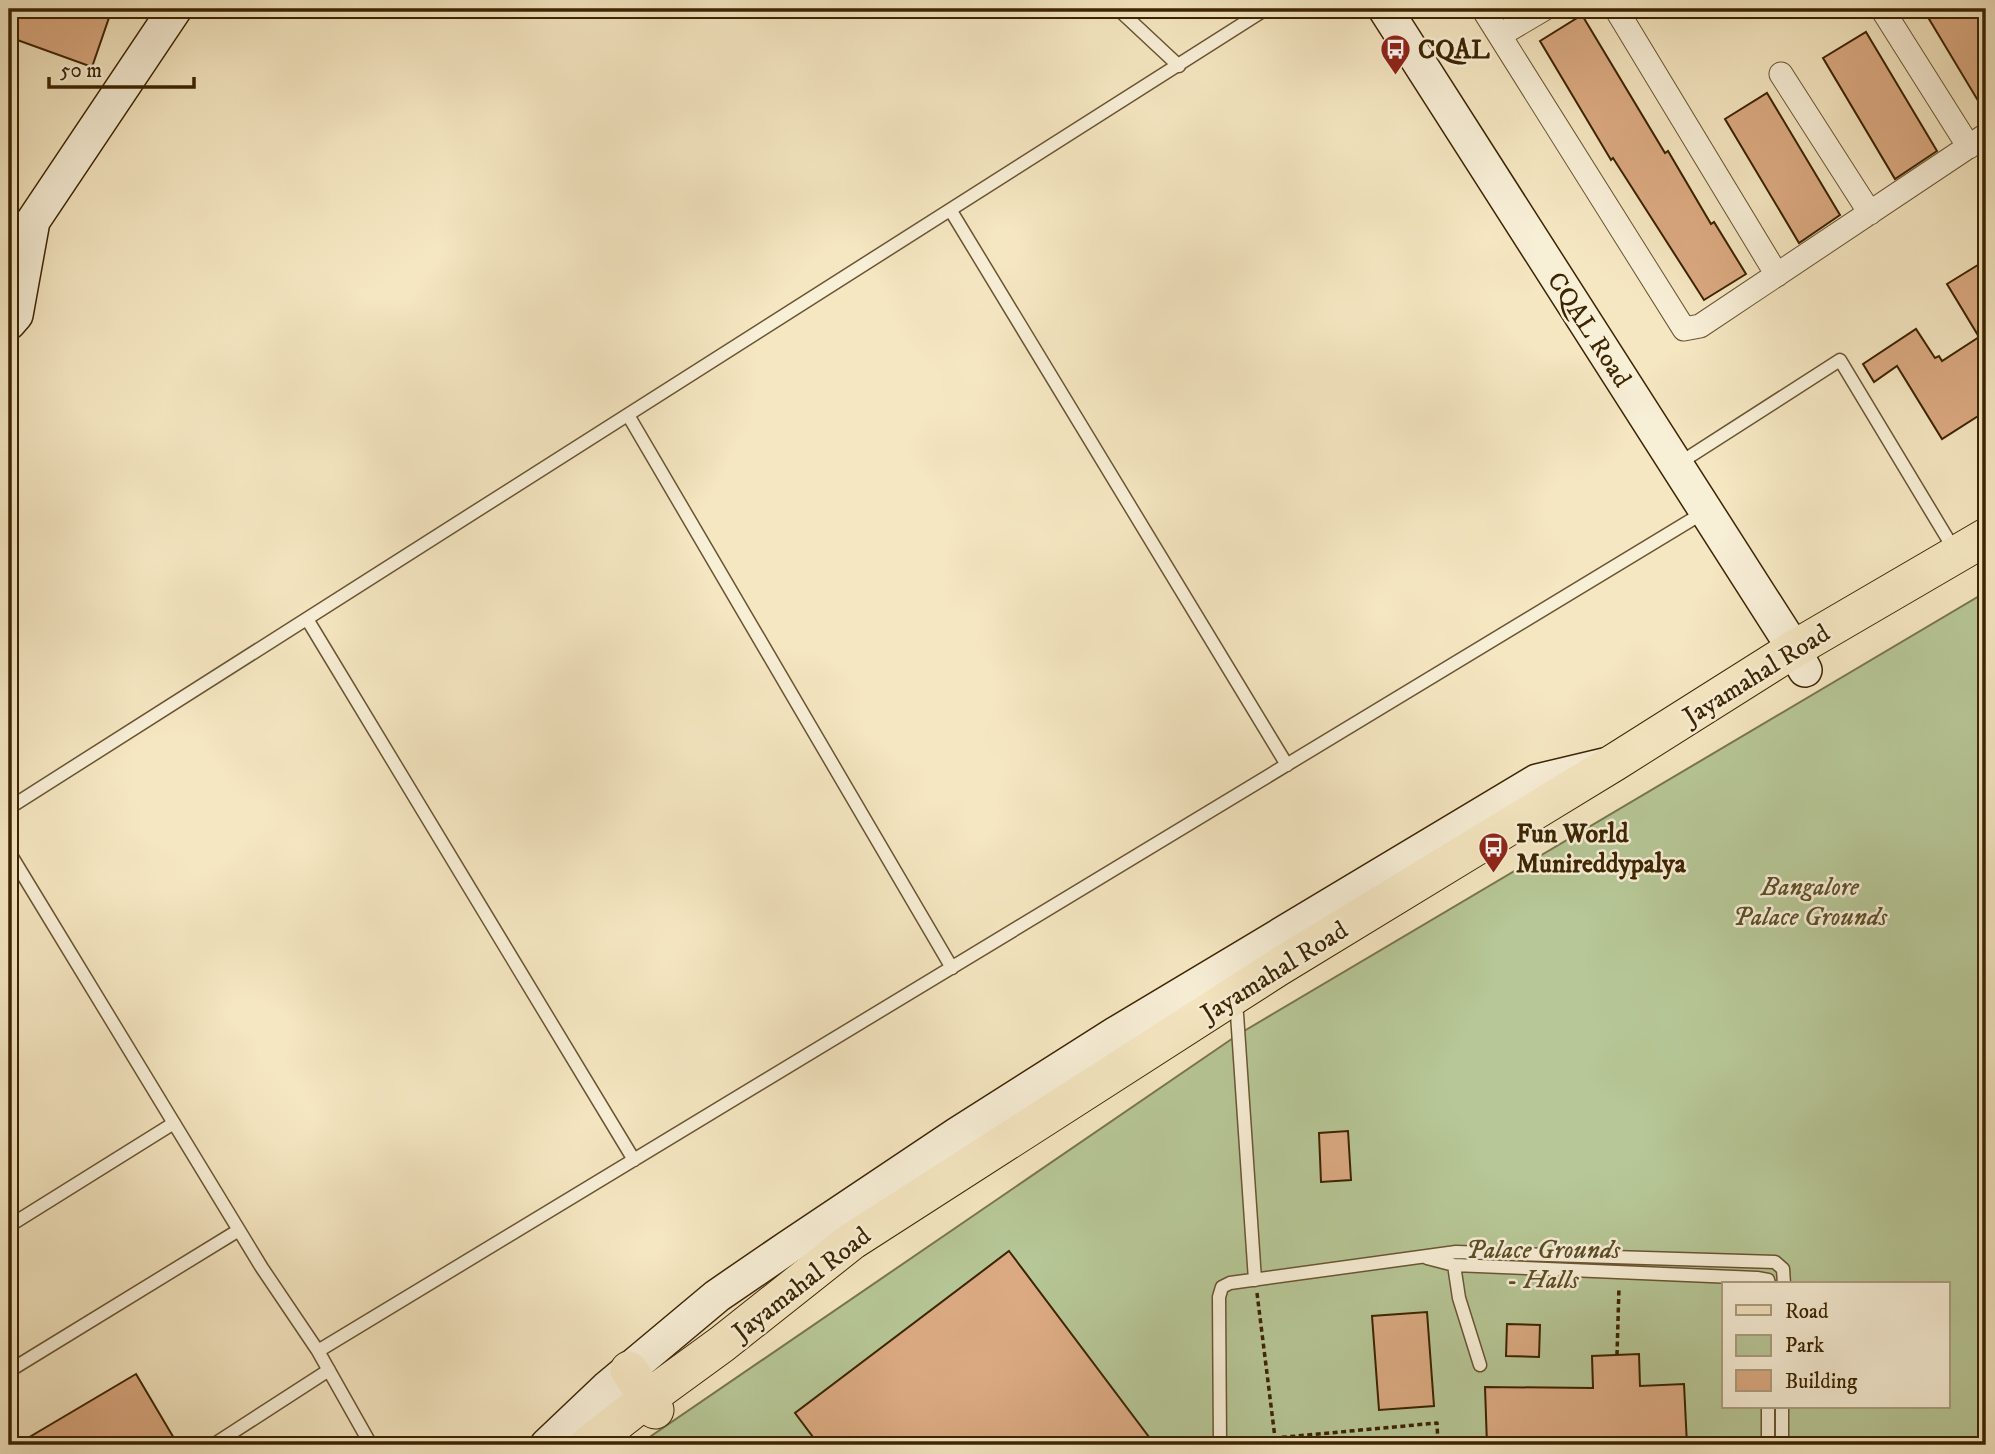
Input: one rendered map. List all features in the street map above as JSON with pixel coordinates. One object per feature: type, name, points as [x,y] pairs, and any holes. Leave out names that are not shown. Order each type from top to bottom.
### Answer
[{"type":"main road","points":[[9,323],[16,315],[33,221],[175,9]]},
{"type":"main road","name":"CQAL Road","points":[[1385,9],[1800,659]]},
{"type":"main road","name":"Jayamahal Road","points":[[588,1445],[644,1393],[1223,1016],[1276,966],[1615,762],[1800,659],[1977,552]]},
{"type":"main road","name":"Jayamahal Road","points":[[1276,966],[1642,765],[1800,659]]},
{"type":"main road","points":[[547,1445],[644,1393],[717,1296],[787,1248],[1058,1070],[1276,966]]},
{"type":"main road","name":"Jayamahal Road","points":[[612,1445],[644,1393]]},
{"type":"street","points":[[1483,9],[1684,329],[1700,326],[1978,141],[1881,9]]},
{"type":"street","points":[[1500,35],[1544,9]]},
{"type":"street","points":[[1616,9],[1777,275]]},
{"type":"street","points":[[1781,74],[1870,213]]},
{"type":"lane","points":[[1118,9],[1179,65]]},
{"type":"lane","points":[[9,808],[1266,9]]},
{"type":"lane","points":[[951,211],[1287,765]]},
{"type":"lane","points":[[1676,464],[1840,360],[1977,552]]},
{"type":"lane","points":[[628,415],[952,968]]},
{"type":"lane","points":[[318,1351],[1706,511]]},
{"type":"lane","points":[[307,619],[634,1160]]},
{"type":"lane","points":[[9,852],[239,1230],[318,1351],[371,1445]]},
{"type":"lane","points":[[1223,1016],[1255,1280]]},
{"type":"lane","points":[[9,1226],[174,1123]]},
{"type":"lane","points":[[9,1371],[239,1230]]},
{"type":"lane","points":[[1220,1445],[1219,1297],[1222,1287],[1230,1283],[1456,1252],[1775,1262],[1783,1269],[1784,1282]]},
{"type":"lane","points":[[1558,1255],[1558,1270]]},
{"type":"lane","points":[[1422,1257],[1454,1265],[1757,1278],[1768,1282]]},
{"type":"lane","points":[[1681,1259],[1682,1275]]},
{"type":"lane","points":[[1454,1265],[1459,1298],[1480,1365]]},
{"type":"lane","points":[[213,1445],[329,1370]]},
{"type":"lane","points":[[1768,1408],[1768,1445]]},
{"type":"lane","points":[[1782,1408],[1782,1445]]},
{"type":"path","points":[[1617,1354],[1619,1272]]},
{"type":"path","points":[[1255,1280],[1275,1438],[1437,1423],[1438,1445]]},
{"type":"green space","name":"Palace Grounds - Halls","points":[[1986,592],[1986,1445],[638,1445],[1239,1034]]},
{"type":"building","points":[[9,9],[112,9],[92,67],[9,37]]},
{"type":"building","points":[[1923,9],[1981,9],[1986,17],[1986,114]]},
{"type":"building","points":[[1582,15],[1665,153],[1668,151],[1711,224],[1714,222],[1746,274],[1704,300],[1613,158],[1611,160],[1540,41]]},
{"type":"building","points":[[1866,32],[1937,151],[1895,179],[1823,58]]},
{"type":"building","points":[[1767,93],[1840,215],[1799,243],[1725,119]]},
{"type":"building","points":[[1986,260],[1986,411],[1942,439],[1897,366],[1874,382],[1863,364],[1916,329],[1935,358],[1939,356],[1942,361],[1979,337],[1947,284]]},
{"type":"building","points":[[1348,1131],[1351,1180],[1321,1182],[1319,1133]]},
{"type":"building","points":[[1009,1251],[1155,1445],[819,1445],[795,1413]]},
{"type":"building","points":[[1427,1312],[1434,1406],[1379,1410],[1372,1316]]},
{"type":"building","points":[[1507,1324],[1540,1325],[1539,1357],[1506,1356]]},
{"type":"building","points":[[1639,1354],[1640,1386],[1684,1384],[1687,1445],[1487,1445],[1485,1387],[1593,1388],[1592,1356]]},
{"type":"building","points":[[136,1374],[178,1445],[16,1445]]},
{"type":"place","name":"CQAL","points":[[1395,76]]},
{"type":"place","name":"Fun World Munireddypalya","points":[[1493,875]]},
{"type":"park label","name":"Bangalore Palace Grounds","points":[[1810,900]]}]
